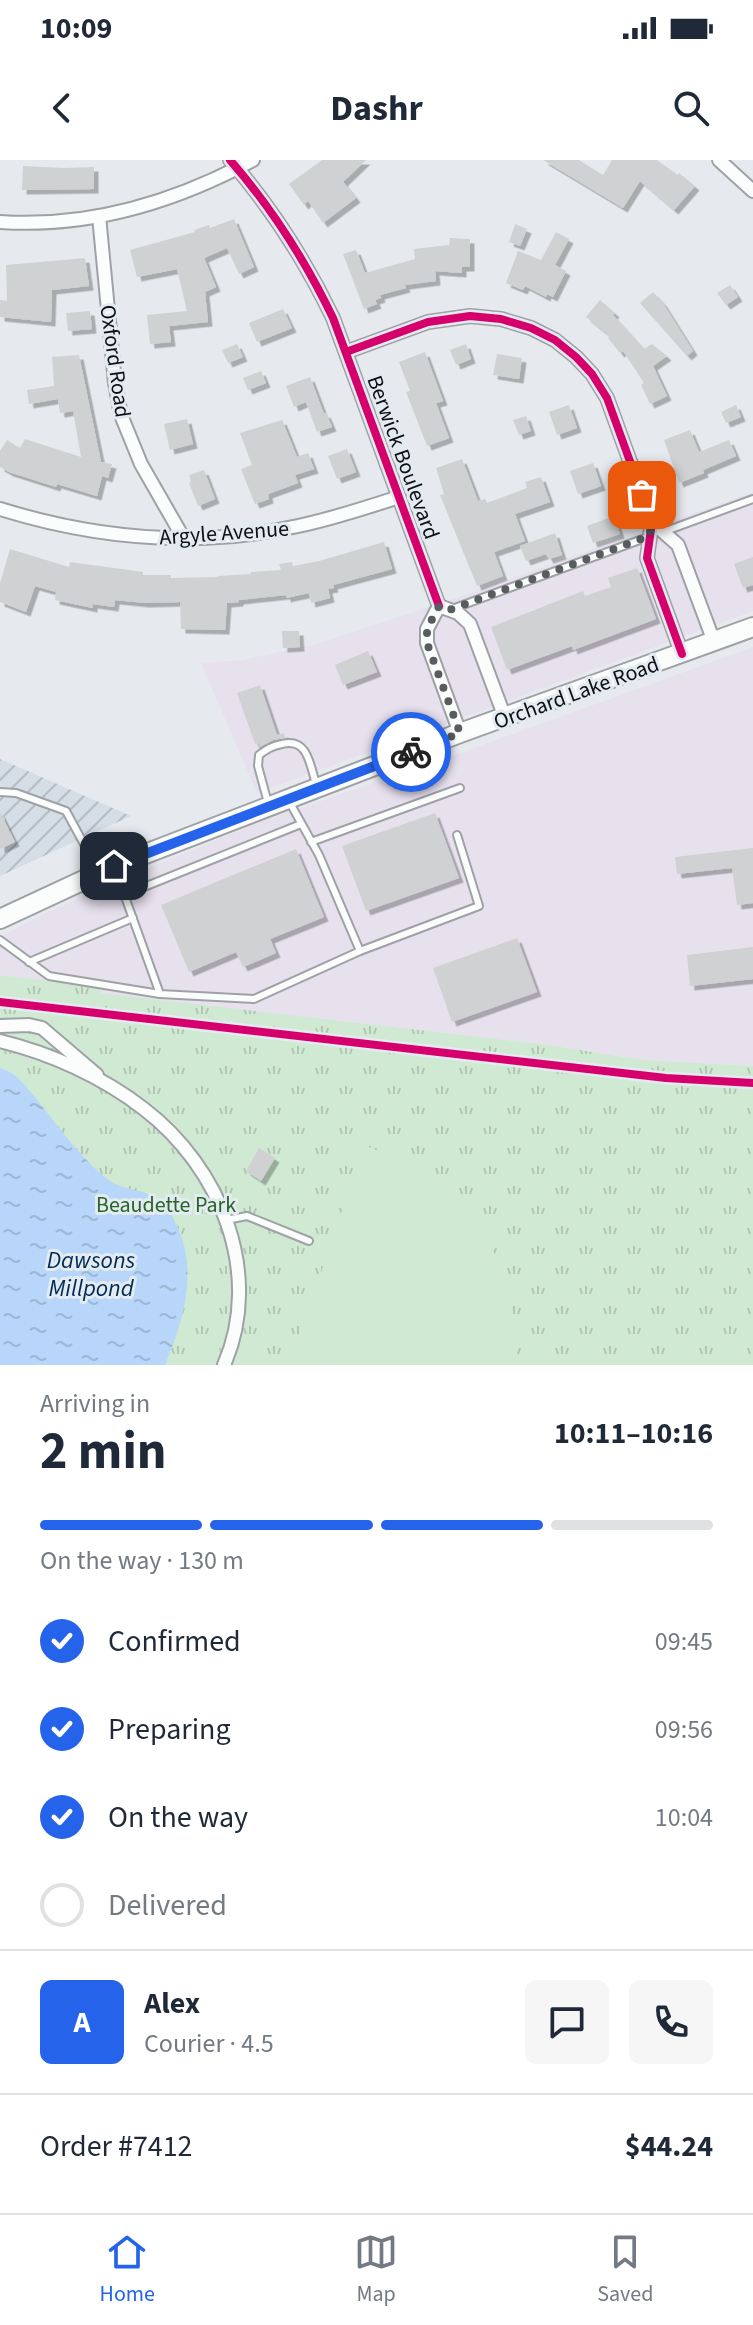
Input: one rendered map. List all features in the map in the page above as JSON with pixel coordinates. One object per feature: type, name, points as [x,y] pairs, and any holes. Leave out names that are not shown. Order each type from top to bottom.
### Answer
[{"type":"main road","name":"Orchard Lake Road","points":[[0,919],[106,869],[460,733],[753,627]]},
{"type":"street","points":[[0,222],[39,223],[99,216],[170,197],[234,164],[253,160]]},
{"type":"street","points":[[719,160],[753,191]]},
{"type":"street","name":"Berwick Boulevard","points":[[234,164],[303,261],[325,302],[444,608],[458,613],[470,624],[505,718]]},
{"type":"street","name":"Oxford Road","points":[[99,216],[119,404],[135,452],[184,539]]},
{"type":"street","points":[[346,352],[428,322],[485,316],[543,333],[569,351],[582,363],[607,398],[652,522],[678,545],[714,642]]},
{"type":"street","name":"Argyle Avenue","points":[[0,509],[85,530],[184,539],[296,527],[399,497]]},
{"type":"street","points":[[652,522],[647,558],[682,654]]},
{"type":"street","points":[[444,608],[427,629],[427,643],[460,733]]},
{"type":"street","points":[[0,1026],[42,1028],[111,1087]]},
{"type":"street","points":[[0,1041],[42,1054],[111,1087],[142,1107],[183,1147],[206,1180],[226,1220],[238,1261],[240,1304],[236,1331],[224,1365]]},
{"type":"lane","points":[[444,608],[753,499]]},
{"type":"lane","points":[[269,806],[258,766],[259,755],[270,746],[299,743],[304,749],[317,788]]},
{"type":"lane","points":[[311,842],[460,788]]},
{"type":"lane","points":[[0,792],[16,793],[66,811],[124,895],[160,994]]},
{"type":"lane","points":[[288,799],[360,951]]},
{"type":"lane","points":[[124,895],[301,824]]},
{"type":"lane","points":[[0,940],[49,976],[160,994],[254,999],[360,951],[479,906],[457,835]]},
{"type":"lane","points":[[29,962],[133,918]]},
{"type":"lane","points":[[226,1220],[247,1216],[309,1241]]},
{"type":"shaded area","points":[[753,492],[753,611],[257,793],[201,663],[243,660],[317,644],[462,596]]},
{"type":"shaded area","points":[[753,647],[753,1066],[643,1060],[548,1045],[99,993],[102,987],[0,975],[0,937],[136,873],[260,822]]},
{"type":"shaded area","points":[[0,759],[131,816],[0,876]]},
{"type":"green space","name":"Beaudette Park","points":[[0,975],[102,987],[100,993],[548,1045],[643,1060],[753,1066],[753,1365],[0,1365]]},
{"type":"green space","points":[[364,1145],[437,1181],[449,1190],[479,1228],[506,1283],[514,1323],[515,1365],[321,1365],[301,1358],[296,1347]]},
{"type":"water","name":"Dawsons Millpond","points":[[0,1068],[21,1081],[72,1144],[106,1178],[151,1195],[172,1216],[184,1245],[187,1280],[182,1315],[165,1365],[0,1365]]},
{"type":"building","points":[[322,160],[366,160],[343,182],[356,198],[323,223],[308,201],[304,205],[289,184]]},
{"type":"building","points":[[543,160],[579,160],[603,175],[612,160],[657,160],[695,186],[674,210],[640,181],[623,208]]},
{"type":"building","points":[[23,166],[94,167],[94,189],[22,190]]},
{"type":"building","points":[[234,219],[254,267],[239,274],[227,248],[204,258],[216,287],[205,292],[208,322],[169,326],[171,342],[150,344],[147,315],[187,311],[177,269],[137,277],[130,250]]},
{"type":"building","points":[[515,224],[527,229],[520,246],[509,242]]},
{"type":"building","points":[[556,232],[569,239],[555,265],[566,271],[553,297],[547,294],[546,297],[525,286],[523,290],[506,283],[518,251],[541,260]]},
{"type":"building","points":[[450,238],[470,239],[470,267],[462,267],[462,273],[435,271],[436,281],[405,285],[406,288],[380,295],[381,298],[375,300],[377,304],[364,309],[343,254],[356,250],[365,273],[415,259],[414,249],[449,245]]},
{"type":"building","points":[[85,258],[89,286],[52,290],[51,322],[0,317],[0,300],[7,301],[6,265]]},
{"type":"building","points":[[730,285],[738,297],[726,305],[717,293]]},
{"type":"building","points":[[653,292],[693,351],[687,356],[640,303]]},
{"type":"building","points":[[600,300],[615,313],[613,315],[644,349],[652,344],[667,356],[653,366],[667,396],[650,404],[641,385],[644,383],[623,351],[620,353],[608,338],[610,336],[586,317]]},
{"type":"building","points":[[283,309],[292,328],[257,342],[249,323]]},
{"type":"building","points":[[90,311],[92,329],[68,331],[66,313]]},
{"type":"building","points":[[237,344],[243,357],[228,363],[222,350]]},
{"type":"building","points":[[466,344],[471,359],[456,365],[450,350]]},
{"type":"building","points":[[425,352],[443,401],[436,403],[449,438],[427,446],[406,392],[410,391],[399,362]]},
{"type":"building","points":[[497,354],[522,358],[519,379],[493,375]]},
{"type":"building","points":[[79,355],[101,462],[112,464],[108,478],[102,476],[97,496],[57,484],[56,487],[0,467],[0,451],[7,440],[20,448],[25,439],[81,457],[73,411],[60,413],[58,399],[29,404],[27,390],[54,386],[52,357]]},
{"type":"building","points":[[261,371],[266,383],[248,390],[243,378]]},
{"type":"building","points":[[310,377],[332,427],[317,432],[306,402],[294,407],[286,386]]},
{"type":"building","points":[[569,405],[577,428],[557,435],[549,412]]},
{"type":"building","points":[[736,405],[741,417],[726,423],[721,412]]},
{"type":"building","points":[[526,416],[531,431],[519,435],[513,420]]},
{"type":"building","points":[[187,419],[193,444],[170,450],[164,424]]},
{"type":"building","points":[[282,420],[297,457],[308,453],[314,469],[295,475],[298,483],[268,494],[269,499],[255,504],[241,469],[252,465],[240,433]]},
{"type":"building","points":[[690,430],[699,452],[729,440],[736,456],[679,483],[664,440]]},
{"type":"building","points":[[347,449],[356,472],[337,479],[328,456]]},
{"type":"building","points":[[462,459],[478,501],[485,499],[487,503],[527,488],[525,482],[541,477],[550,502],[515,514],[525,541],[494,552],[503,576],[477,586],[440,495],[444,494],[436,468]]},
{"type":"building","points":[[593,463],[601,486],[578,494],[570,471]]},
{"type":"building","points":[[204,470],[215,499],[198,506],[189,475]]},
{"type":"building","points":[[614,516],[620,534],[593,543],[587,526]]},
{"type":"building","points":[[555,533],[562,555],[549,559],[546,554],[526,561],[520,546]]},
{"type":"building","points":[[384,542],[392,569],[333,585],[334,588],[328,589],[330,598],[311,603],[309,593],[227,603],[225,630],[181,629],[180,602],[115,600],[114,607],[93,604],[93,608],[55,600],[56,592],[35,586],[26,612],[0,602],[0,583],[10,549],[69,567],[70,562],[143,572],[143,575],[171,575],[171,578],[218,577],[281,570],[279,564],[292,562],[293,566],[319,561]]},
{"type":"building","points":[[753,557],[753,585],[743,588],[734,564]]},
{"type":"building","points":[[637,568],[656,619],[573,650],[572,646],[507,670],[491,627],[583,591],[585,596],[611,587],[608,578]]},
{"type":"building","points":[[282,631],[299,631],[300,647],[283,648]]},
{"type":"building","points":[[368,651],[377,672],[343,685],[335,665]]},
{"type":"building","points":[[260,685],[277,735],[284,733],[285,738],[260,747],[259,743],[255,744],[237,693]]},
{"type":"building","points":[[0,812],[15,842],[0,849]]},
{"type":"building","points":[[435,813],[459,878],[366,911],[342,846]]},
{"type":"building","points":[[753,848],[753,903],[737,905],[732,868],[677,874],[675,857]]},
{"type":"building","points":[[296,849],[324,917],[270,939],[276,953],[243,967],[236,952],[189,972],[161,905]]},
{"type":"building","points":[[517,938],[537,992],[452,1022],[433,968]]},
{"type":"building","points":[[753,947],[753,979],[690,986],[687,955]]},
{"type":"building","points":[[259,1148],[275,1158],[261,1181],[246,1171]]},
{"type":"cycle path","points":[[230,160],[287,236],[333,318],[439,606]]},
{"type":"cycle path","points":[[346,352],[428,322],[470,316],[501,319],[531,328],[555,340],[576,357],[592,374],[607,398],[652,522],[647,558],[682,654]]},
{"type":"cycle path","points":[[0,1002],[666,1078],[753,1083]]},
{"type":"way so far","points":[[411,752],[460,733],[427,643],[429,622],[439,606],[449,610],[649,536],[652,522],[642,495]]},
{"type":"route","points":[[114,866],[411,752]]}]
